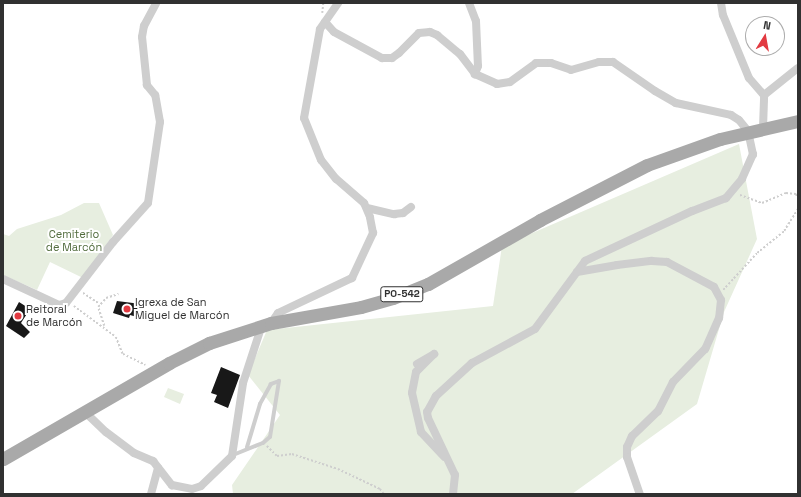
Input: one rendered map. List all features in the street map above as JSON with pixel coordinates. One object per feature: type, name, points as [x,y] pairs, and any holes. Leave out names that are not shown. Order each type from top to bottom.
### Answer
[{"type":"main road","name":"PO-542","points":[[3,459],[195,349],[226,335],[266,324],[361,307],[428,284],[540,220],[647,164],[720,138],[798,121]]},
{"type":"street","points":[[3,279],[59,305],[68,301],[113,242],[148,203],[160,122],[154,95],[147,84],[142,37],[144,26],[156,3]]},
{"type":"street","points":[[85,412],[106,432],[134,453],[153,461],[172,485],[192,490],[201,486],[232,456],[243,382],[266,324],[283,311],[352,278],[373,233],[367,208],[359,197],[328,169],[305,125],[304,110],[319,34],[338,3]]},
{"type":"street","points":[[470,3],[476,21],[478,66],[475,74]]},
{"type":"street","points":[[721,3],[723,15],[749,78],[764,94],[763,128]]},
{"type":"street","points":[[325,22],[334,32],[382,58],[392,58],[419,33],[430,32],[447,42],[475,74],[491,83],[504,84],[536,63],[551,63],[571,70],[600,62],[613,62],[655,92],[676,103],[731,115],[739,120],[748,132],[753,154],[742,179],[726,198],[692,210],[585,261],[536,329],[472,363],[430,404],[428,418],[455,475],[453,494]]},
{"type":"street","points":[[764,94],[798,68]]},
{"type":"street","points":[[367,208],[394,214],[402,213],[411,207]]},
{"type":"street","points":[[577,272],[652,261],[667,262],[714,287],[719,294],[722,307],[719,318],[705,349],[673,382],[658,411],[632,436],[626,447],[627,457],[640,494]]},
{"type":"street","points":[[416,364],[434,354],[416,372],[412,393],[421,432],[446,458]]},
{"type":"street","points":[[151,494],[158,468]]},
{"type":"lane","points":[[232,456],[247,448],[263,443],[272,432],[279,381],[271,384],[260,404],[247,448]]},
{"type":"path","points":[[731,191],[762,203],[786,193],[796,194],[798,198]]},
{"type":"path","points":[[719,294],[757,253],[784,231],[798,209]]},
{"type":"path","points":[[77,289],[100,304]]},
{"type":"path","points":[[104,328],[98,314],[100,304],[106,298],[118,294]]},
{"type":"path","points":[[68,301],[116,336],[123,354],[140,362]]},
{"type":"path","points":[[263,443],[277,456],[292,454],[338,469],[380,489],[384,494]]},
{"type":"green space","points":[[739,144],[757,239],[724,312],[697,404],[572,494],[233,494],[232,485],[280,415],[248,375],[267,330],[493,306],[502,246]]},
{"type":"green space","name":"Cemiterio de Marcón","points":[[84,203],[99,203],[113,235],[83,278],[50,262],[37,290],[3,275],[3,234],[9,236],[17,229],[61,215]]},
{"type":"green space","points":[[168,388],[184,394],[180,404],[164,397]]},
{"type":"building","name":"Igrexa de San Miguel de Marcón","points":[[117,301],[141,304],[137,317],[130,315],[129,318],[113,313]]},
{"type":"building","name":"Reitoral de Marcón","points":[[19,302],[30,309],[21,323],[30,332],[24,338],[6,326]]},
{"type":"building","points":[[221,367],[240,375],[228,408],[214,402],[217,395],[211,393]]},
{"type":"place","name":"Igrexa de San Miguel de Marcón","points":[[127,309]]},
{"type":"place","name":"Reitoral de Marcón","points":[[18,316]]}]
